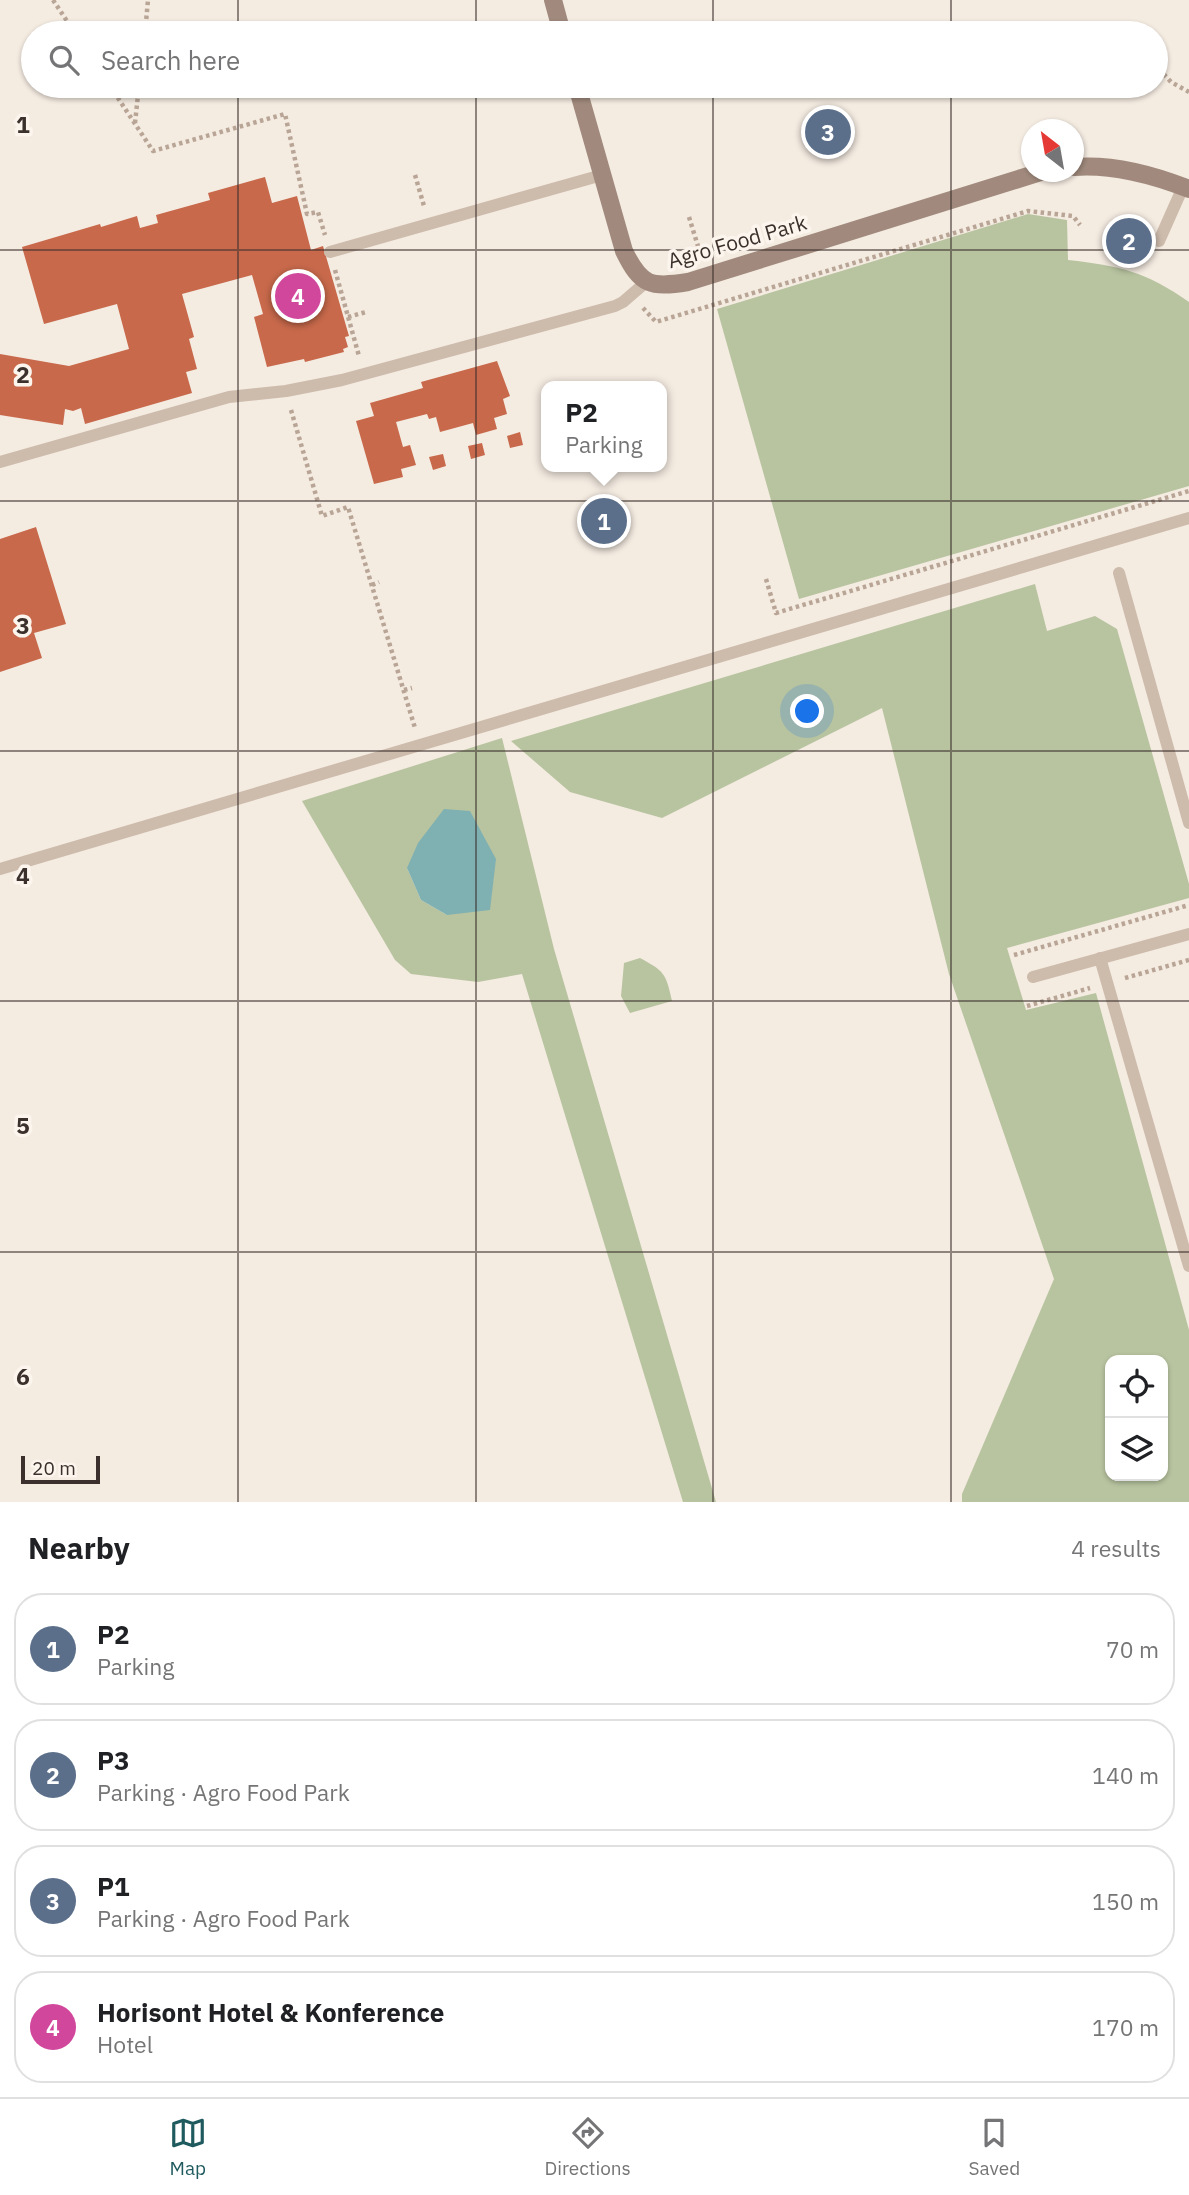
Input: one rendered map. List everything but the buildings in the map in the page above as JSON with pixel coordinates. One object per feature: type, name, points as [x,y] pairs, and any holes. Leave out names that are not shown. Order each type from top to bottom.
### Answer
[{"type":"street","points":[[553,0],[559,21]]},
{"type":"street","name":"Agro Food Park","points":[[580,98],[624,251],[633,270],[645,283],[664,286],[688,282],[1021,178]]},
{"type":"street","points":[[1084,166],[1128,171],[1186,188]]},
{"type":"lane","points":[[330,252],[602,174]]},
{"type":"lane","points":[[1159,241],[1186,188]]},
{"type":"lane","points":[[0,462],[229,397],[286,391],[364,373],[615,306],[645,283]]},
{"type":"lane","points":[[0,869],[1189,518]]},
{"type":"lane","points":[[1119,573],[1189,823]]},
{"type":"lane","points":[[1033,977],[1189,934]]},
{"type":"lane","points":[[1100,958],[1189,1266]]},
{"type":"path","points":[[53,0],[67,21]]},
{"type":"path","points":[[146,21],[148,0]]},
{"type":"path","points":[[1168,78],[1189,92]]},
{"type":"path","points":[[118,98],[153,151],[285,114],[307,214],[318,212],[364,373]]},
{"type":"path","points":[[135,124],[138,98]]},
{"type":"path","points":[[415,175],[428,224]]},
{"type":"path","points":[[631,295],[656,322],[1028,211],[1073,216],[1080,225]]},
{"type":"path","points":[[348,317],[366,312]]},
{"type":"path","points":[[286,391],[322,516],[348,507],[421,745]]},
{"type":"path","points":[[766,579],[776,613],[1189,491]]},
{"type":"path","points":[[372,585],[379,582]]},
{"type":"path","points":[[404,690],[412,688]]},
{"type":"path","points":[[1014,955],[1189,905]]},
{"type":"green space","points":[[1028,214],[1067,220],[1068,260],[1132,272],[1159,283],[1189,302],[1189,486],[799,599],[717,309]]},
{"type":"green space","points":[[1035,584],[1047,631],[1095,616],[1117,629],[1189,884],[1189,898],[1007,948],[1026,1010],[1096,993],[1189,1330],[1189,1502],[962,1502],[962,1494],[1054,1279],[949,974],[882,708],[662,818],[570,792],[511,741]]},
{"type":"green space","points":[[502,738],[554,949],[716,1502],[683,1502],[522,974],[478,982],[411,974],[395,960],[302,801]],"holes":[[[407,868],[447,915],[421,900]]]},
{"type":"green space","points":[[640,958],[663,974],[672,1001],[630,1013],[621,996],[624,963]]},
{"type":"water","points":[[444,809],[470,811],[496,859],[490,910],[447,915],[421,900],[407,868],[418,843]]},
{"type":"place","name":"P1","points":[[828,132]]},
{"type":"place","name":"P3","points":[[1129,241]]},
{"type":"place","name":"Horisont Hotel & Konference","points":[[298,296]]},
{"type":"place","name":"P2","points":[[604,521]]}]
